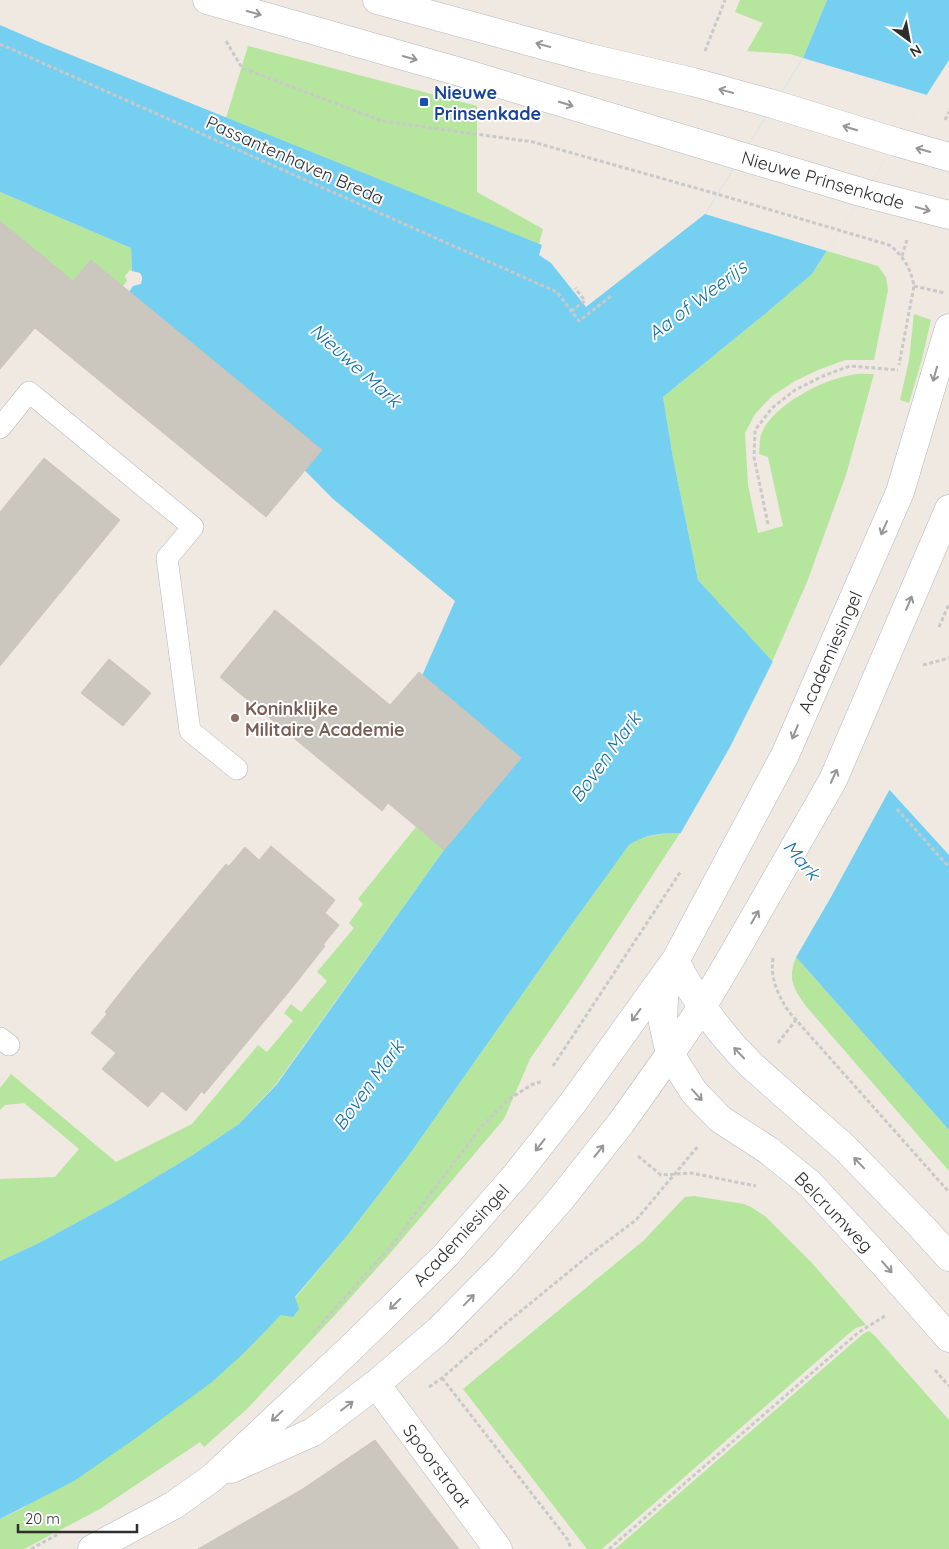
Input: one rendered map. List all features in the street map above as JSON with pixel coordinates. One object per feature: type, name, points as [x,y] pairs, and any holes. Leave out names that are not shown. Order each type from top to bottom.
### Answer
[{"type":"street","name":"Nieuwe Prinsenkade","points":[[207,0],[467,74],[864,193],[949,216]]},
{"type":"street","points":[[377,0],[590,58],[693,82],[949,157]]},
{"type":"street","name":"Academiesingel","points":[[92,1549],[174,1505],[212,1478],[351,1348],[445,1256],[517,1174],[572,1104],[675,961],[786,755],[900,492],[949,328]]},
{"type":"street","name":"Academiesingel","points":[[212,1478],[313,1432],[376,1384],[438,1331],[505,1263],[560,1200],[621,1123],[702,1007],[833,780],[949,509]]},
{"type":"street","points":[[675,961],[687,985],[725,1037],[751,1065],[845,1148],[949,1257]]},
{"type":"street","name":"Academiesingel","points":[[670,1054],[662,1010],[666,985],[675,961]]},
{"type":"street","name":"Belcrumweg","points":[[670,1054],[694,1092],[720,1119],[768,1150],[810,1184],[949,1338]]},
{"type":"street","name":"Spoorstraat","points":[[376,1384],[498,1549]]},
{"type":"lane","points":[[0,428],[29,392],[193,527],[167,558],[190,730],[237,769]]},
{"type":"path","points":[[693,82],[725,0]]},
{"type":"path","points":[[221,34],[242,68],[382,122],[534,142],[889,245],[902,256],[914,286],[896,379]]},
{"type":"path","name":"Passantenhaven Breda","points":[[0,44],[557,292],[571,312]]},
{"type":"path","points":[[914,286],[949,294]]},
{"type":"path","points":[[575,288],[585,301],[571,312],[579,321],[611,296]]},
{"type":"path","points":[[768,524],[754,457],[755,430],[772,408],[795,390],[822,376],[850,366],[898,370]]},
{"type":"path","points":[[923,665],[949,658]]},
{"type":"path","points":[[897,808],[949,867]]},
{"type":"path","points":[[311,1335],[391,1246],[481,1127],[508,1100],[531,1085],[543,1081],[654,914]]},
{"type":"path","points":[[775,986],[784,1005],[796,1020],[949,1192]]},
{"type":"path","points":[[676,1174],[691,1173],[758,1186]]},
{"type":"path","points":[[609,1549],[859,1332],[888,1315],[882,1308]]},
{"type":"path","points":[[931,1365],[949,1386]]},
{"type":"path","points":[[442,1378],[568,1540],[571,1549]]},
{"type":"path","points":[[30,1549],[66,1530]]},
{"type":"green space","points":[[740,0],[827,0],[803,58],[790,54],[747,51],[763,23],[735,12]]},
{"type":"green space","points":[[248,46],[477,106],[477,192],[543,229],[539,244],[226,118]]},
{"type":"green space","points":[[0,192],[131,248],[132,271],[130,270],[125,276],[127,281],[123,286],[91,260],[73,281],[0,221]]},
{"type":"green space","points":[[827,251],[878,266],[886,277],[888,290],[874,360],[845,360],[795,381],[772,396],[755,414],[745,433],[748,485],[758,533],[783,526],[768,457],[759,454],[761,434],[768,422],[788,403],[827,382],[851,375],[874,374],[846,475],[807,582],[772,662],[698,580],[673,458],[663,397],[812,274]]},
{"type":"green space","points":[[914,314],[931,320],[909,403],[900,400],[909,360]]},
{"type":"green space","points":[[416,827],[444,850],[276,1084],[239,1124],[120,1199],[39,1243],[0,1261],[0,1179],[55,1177],[79,1149],[24,1103],[5,1105],[0,1110],[0,1088],[11,1074],[116,1162],[192,1124],[258,1045],[267,1052],[293,1021],[284,1013],[291,1004],[301,1012],[327,981],[317,972],[354,928],[349,923],[363,904],[358,899]]},
{"type":"green space","points":[[667,833],[680,833],[581,985],[530,1059],[504,1119],[336,1314],[247,1409],[204,1447],[200,1442],[100,1509],[24,1549],[0,1549],[0,1519],[23,1508],[245,1352],[281,1315],[346,1237],[409,1155],[629,845],[640,838]]},
{"type":"green space","points":[[796,957],[949,1130],[949,1171],[805,1005],[793,982],[792,971]]},
{"type":"green space","points":[[694,1196],[744,1204],[766,1217],[812,1263],[866,1325],[856,1328],[847,1335],[602,1549],[587,1549],[463,1389],[643,1241],[685,1197]]},
{"type":"green space","points":[[869,1331],[949,1420],[949,1549],[615,1549],[863,1334]]},
{"type":"water","points":[[827,0],[949,0],[949,60],[812,274],[663,397],[673,458],[698,580],[949,855],[949,1130],[796,957],[680,833],[660,834],[641,838],[629,845],[409,1155],[346,1237],[295,1297],[299,1309],[293,1317],[281,1315],[212,1382],[74,1481],[0,1519],[0,1261],[39,1243],[120,1199],[239,1124],[277,1084],[444,850],[521,758],[421,678],[455,601],[332,498],[129,292],[133,286],[141,284],[142,278],[140,273],[132,271],[131,248],[0,192],[0,25],[542,245],[539,255],[551,263],[586,307],[705,214],[803,58]]},
{"type":"pier","points":[[803,58],[927,95],[827,251],[705,214]]},
{"type":"pier","points":[[774,659],[891,787],[795,959],[679,836],[730,747]]},
{"type":"building","points":[[0,221],[73,281],[91,260],[322,450],[266,517],[35,328],[0,369]]},
{"type":"building","points":[[44,458],[120,520],[0,666],[0,512]]},
{"type":"building","points":[[275,610],[390,705],[419,672],[521,758],[444,850],[388,803],[382,811],[220,677]]},
{"type":"building","points":[[109,659],[151,693],[123,726],[81,693]]},
{"type":"building","points":[[271,846],[335,900],[325,913],[339,925],[292,988],[204,1094],[202,1091],[186,1111],[162,1091],[148,1107],[102,1069],[116,1053],[91,1033],[107,1014],[105,1012],[134,975],[226,864],[229,866],[245,847],[259,860]]},
{"type":"building","points":[[375,1440],[459,1549],[198,1549],[301,1490]]},
{"type":"place","name":"Nieuwe Prinsenkade","points":[[424,102]]},
{"type":"place","name":"Koninklijke Militaire Academie","points":[[235,718]]},
{"type":"water label","name":"Aa of Weerijs","points":[[697,300]]},
{"type":"water label","name":"Nieuwe Mark","points":[[356,365]]},
{"type":"water label","name":"Boven Mark","points":[[605,757]]},
{"type":"water label","name":"Mark","points":[[802,860]]},
{"type":"water label","name":"Boven Mark","points":[[368,1085]]}]
